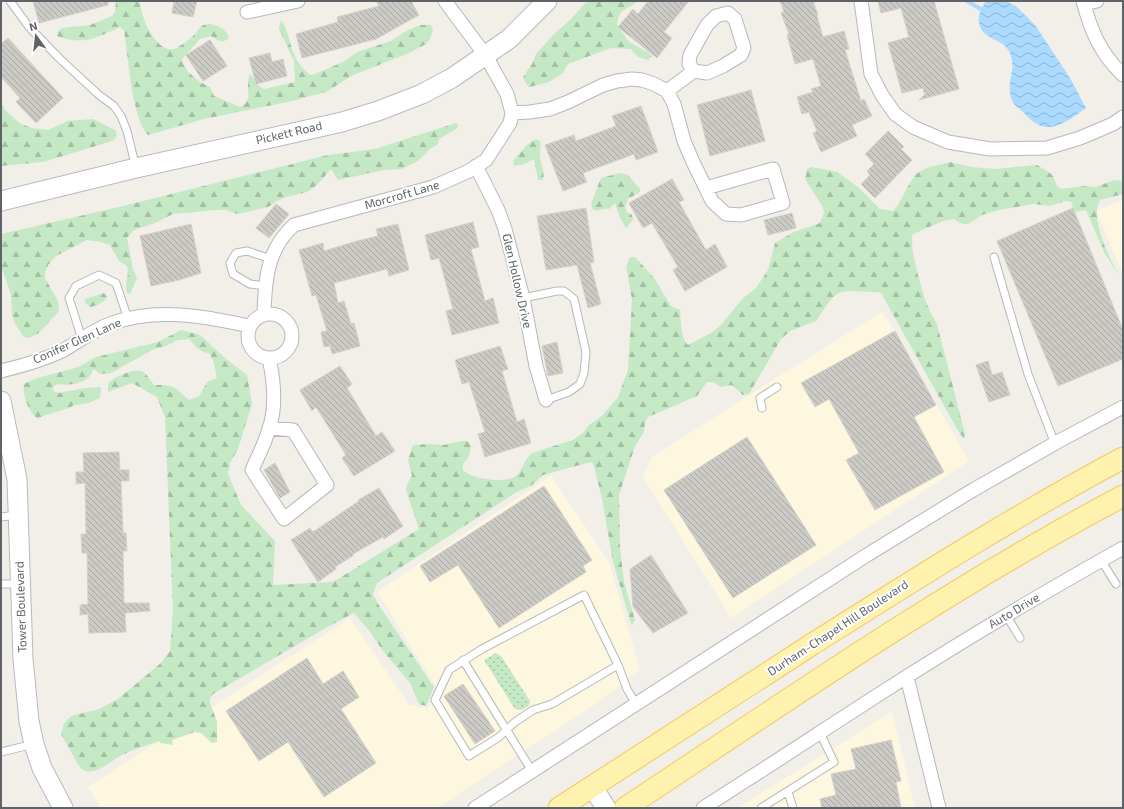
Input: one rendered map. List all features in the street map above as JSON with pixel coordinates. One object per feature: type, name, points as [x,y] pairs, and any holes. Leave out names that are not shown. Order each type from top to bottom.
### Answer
[{"type":"main road","name":"Durham-Chapel Hill Boulevard","points":[[559,808],[906,585],[1072,485],[1123,458]]},
{"type":"main road","points":[[625,808],[784,702],[928,609],[1011,559],[1123,496]]},
{"type":"street","points":[[247,12],[298,1]]},
{"type":"street","points":[[444,1],[486,56],[507,94],[512,113],[550,109],[604,85],[632,78],[642,80],[667,91],[674,104],[684,141],[712,201],[726,214],[741,215],[783,203],[773,169],[706,188]]},
{"type":"street","name":"Pickett Road","points":[[1,201],[136,168],[334,123],[378,111],[422,94],[452,78],[486,56],[509,39],[547,1]]},
{"type":"street","points":[[861,1],[871,74],[882,95],[895,114],[913,127],[948,142],[990,150],[1047,148],[1080,138],[1113,124],[1123,117]]},
{"type":"street","points":[[1088,2],[1089,20],[1098,43],[1110,62],[1123,75]]},
{"type":"street","points":[[667,91],[694,71],[707,73],[723,66],[741,55],[744,48],[735,19],[728,13],[716,16],[707,26],[690,55],[689,64],[694,71]]},
{"type":"street","name":"Morcroft Lane","points":[[264,314],[265,286],[271,259],[286,232],[294,225],[434,187],[452,179],[486,160],[510,124],[512,113]]},
{"type":"street","name":"Glen Hollow Drive","points":[[476,166],[498,210],[505,230],[523,298],[536,366],[546,400]]},
{"type":"street","points":[[274,313],[281,316],[286,320],[290,327],[292,341],[288,348],[277,357],[262,357],[250,348],[247,333],[249,326],[253,320],[264,314],[274,313]]},
{"type":"street","name":"Conifer Glen Lane","points":[[1,371],[46,358],[109,324],[128,319],[158,315],[183,314],[249,326]]},
{"type":"street","points":[[269,358],[273,376],[274,400],[270,428],[252,470],[284,519],[327,485],[293,430],[270,428]]},
{"type":"street","name":"Tower Boulevard","points":[[1,401],[17,480],[10,516],[21,584],[26,700],[34,744],[42,768],[63,808]]},
{"type":"street","points":[[475,808],[867,555],[973,490],[1123,408]]},
{"type":"street","name":"Auto Drive","points":[[703,808],[1006,615],[1123,548]]},
{"type":"street","points":[[907,677],[939,808]]},
{"type":"street","points":[[592,786],[606,808]]},
{"type":"lane","points":[[10,1],[29,27],[60,59],[99,95],[114,106],[121,116],[125,126],[136,168]]},
{"type":"lane","points":[[265,286],[250,284],[233,274],[230,264],[236,253],[247,251],[271,259]]},
{"type":"lane","points":[[994,257],[1028,374],[1055,444]]},
{"type":"lane","points":[[82,339],[69,298],[76,286],[99,275],[116,283],[128,319]]},
{"type":"lane","points":[[523,298],[564,291],[574,299],[586,352],[580,384],[569,392],[546,400]]},
{"type":"lane","points":[[762,408],[760,398],[777,387]]},
{"type":"lane","points":[[1101,560],[1116,584]]},
{"type":"lane","points":[[1,584],[21,584]]},
{"type":"lane","points":[[618,664],[552,704],[533,710],[515,722],[499,737],[469,756],[435,700],[449,670],[488,646],[584,595],[618,664],[627,689],[636,704]]},
{"type":"lane","points":[[1006,615],[1020,638]]},
{"type":"lane","points":[[464,660],[532,771]]},
{"type":"lane","points":[[761,808],[834,762],[820,733]]},
{"type":"lane","points":[[1,752],[34,744]]},
{"type":"lane","points":[[788,792],[793,808]]},
{"type":"shaded area","points":[[1123,200],[1123,274],[1096,211]]},
{"type":"shaded area","points":[[882,312],[889,321],[969,461],[731,618],[643,477],[652,457]]},
{"type":"shaded area","points":[[551,476],[609,562],[640,670],[597,703],[437,808],[101,808],[88,787],[350,618],[409,705],[428,709],[437,688],[377,592]]},
{"type":"shaded area","points":[[892,712],[915,808],[737,808]]},
{"type":"green space","points":[[116,1],[139,1],[147,27],[157,42],[167,48],[177,48],[190,39],[204,25],[211,24],[223,29],[229,38],[227,40],[220,41],[211,36],[200,39],[182,59],[188,72],[200,82],[210,87],[214,96],[240,107],[247,101],[248,78],[250,74],[259,86],[264,89],[295,82],[294,61],[279,29],[282,21],[295,57],[300,65],[310,75],[343,62],[357,52],[391,41],[408,30],[421,25],[431,25],[433,29],[430,39],[426,44],[407,54],[353,75],[326,92],[292,101],[204,119],[148,135],[138,115],[134,101],[124,31],[120,27],[96,37],[82,40],[66,39],[57,36],[58,31],[62,28],[90,25],[112,16],[115,12]]},
{"type":"green space","points":[[587,1],[638,1],[620,14],[617,24],[628,41],[652,56],[648,60],[638,57],[631,49],[611,48],[568,64],[563,73],[549,82],[529,87],[523,77],[532,64],[536,54]]},
{"type":"green space","points":[[1,104],[8,113],[21,124],[32,128],[48,130],[68,121],[93,119],[115,130],[117,135],[114,140],[109,142],[43,162],[1,166]]},
{"type":"green space","points":[[456,123],[458,124],[458,127],[456,129],[439,139],[438,144],[430,149],[418,161],[401,169],[384,170],[338,180],[331,169],[317,185],[307,192],[286,197],[268,207],[237,214],[226,210],[215,210],[173,214],[155,223],[134,230],[127,238],[133,269],[137,278],[130,294],[127,293],[126,289],[128,273],[127,266],[119,261],[110,245],[87,240],[56,256],[48,265],[45,278],[58,301],[59,311],[39,333],[29,338],[24,337],[15,324],[12,315],[11,294],[1,266],[1,234],[119,207],[328,155],[375,149]]},
{"type":"green space","points":[[535,139],[541,143],[540,160],[543,171],[543,180],[538,180],[534,159],[524,164],[514,166],[513,161],[527,145]]},
{"type":"green space","points":[[950,162],[971,167],[995,169],[1037,165],[1053,176],[1057,186],[1061,189],[1085,186],[1096,187],[1114,180],[1123,181],[1123,194],[1100,200],[1097,208],[1097,217],[1102,238],[1119,276],[1104,252],[1086,210],[1075,212],[1071,202],[1066,201],[1050,206],[1034,204],[999,210],[982,215],[968,224],[962,224],[954,219],[943,221],[913,234],[912,240],[914,259],[928,307],[937,324],[965,434],[964,439],[881,293],[851,291],[840,292],[831,299],[816,321],[790,331],[781,339],[749,394],[743,395],[732,385],[721,387],[713,382],[707,382],[697,396],[648,417],[645,422],[644,432],[635,446],[619,495],[620,548],[624,582],[635,620],[632,625],[613,562],[602,498],[594,466],[592,462],[587,463],[543,475],[532,485],[515,493],[377,583],[373,594],[378,604],[434,687],[426,706],[419,704],[410,683],[354,613],[213,694],[210,698],[210,703],[217,722],[217,742],[212,743],[201,733],[195,732],[172,740],[173,745],[160,743],[160,741],[136,749],[122,755],[95,771],[84,770],[79,766],[61,734],[64,724],[71,716],[99,709],[118,699],[161,663],[170,651],[173,610],[165,417],[157,397],[132,383],[108,392],[108,383],[125,373],[139,371],[143,372],[154,385],[166,385],[173,387],[189,400],[199,396],[207,382],[217,378],[214,363],[210,354],[201,350],[189,339],[177,340],[168,345],[152,350],[111,373],[101,374],[93,369],[88,378],[84,381],[68,385],[57,384],[53,387],[54,392],[59,393],[85,388],[101,387],[100,398],[89,403],[74,405],[38,419],[32,413],[27,403],[24,393],[24,384],[34,379],[78,367],[96,357],[158,342],[181,330],[200,335],[226,359],[247,375],[252,404],[238,449],[230,463],[228,474],[241,505],[275,541],[273,585],[333,582],[419,529],[406,490],[412,475],[408,460],[413,445],[443,445],[467,441],[471,445],[469,456],[463,464],[463,470],[480,478],[504,480],[516,476],[532,453],[573,440],[583,433],[589,425],[602,416],[618,397],[628,370],[632,299],[626,267],[630,257],[635,257],[654,278],[671,306],[680,310],[682,333],[685,342],[688,345],[711,333],[721,325],[743,298],[756,288],[768,270],[775,243],[794,232],[820,223],[824,213],[823,207],[805,179],[807,169],[812,167],[837,172],[858,187],[880,209],[893,211],[897,207],[915,175],[930,167]]},
{"type":"green space","points":[[620,173],[628,175],[640,189],[640,192],[628,199],[625,207],[627,212],[632,215],[633,220],[626,228],[620,218],[615,203],[609,209],[597,211],[593,210],[591,204],[601,178]]},
{"type":"green space","points":[[104,293],[107,297],[104,301],[97,305],[90,307],[84,302],[85,299]]},
{"type":"green space","points":[[496,653],[501,656],[530,701],[529,706],[521,710],[515,709],[484,660]]},
{"type":"water","points":[[986,1],[1005,1],[1016,6],[1035,25],[1070,78],[1086,108],[1063,123],[1056,126],[1043,127],[1031,120],[1016,106],[1011,99],[1010,93],[1012,62],[1009,51],[1002,44],[988,36],[981,28],[979,23],[980,12]]},
{"type":"building","points":[[33,1],[108,1],[108,5],[39,23]]},
{"type":"building","points":[[174,1],[197,1],[193,17],[172,13]]},
{"type":"building","points":[[376,1],[411,1],[419,15],[376,39],[302,58],[296,34],[338,22],[337,17],[379,6]]},
{"type":"building","points":[[648,1],[689,1],[664,32],[672,38],[657,58],[618,27],[633,9],[638,14]]},
{"type":"building","points":[[780,1],[813,1],[823,37],[844,31],[849,49],[845,50],[861,101],[864,99],[872,116],[852,125],[857,136],[821,152],[813,133],[817,131],[809,112],[802,114],[797,97],[813,92],[811,89],[821,86],[813,59],[795,64],[787,35],[789,34],[781,13],[784,12]]},
{"type":"building","points":[[878,1],[934,1],[959,89],[919,100],[927,92],[924,93],[923,88],[902,93],[888,43],[909,37],[901,8],[881,13]]},
{"type":"building","points":[[8,38],[63,98],[36,123],[16,102],[20,98],[1,77],[1,44]]},
{"type":"building","points":[[210,40],[227,66],[203,81],[186,55]]},
{"type":"building","points":[[270,53],[272,62],[283,59],[287,76],[256,84],[249,58]]},
{"type":"building","points":[[751,90],[765,141],[710,156],[697,105]]},
{"type":"building","points":[[641,106],[658,152],[636,160],[634,154],[583,173],[587,182],[563,191],[545,145],[574,135],[576,141],[616,126],[612,116]]},
{"type":"building","points":[[888,131],[904,147],[901,149],[912,160],[875,198],[861,184],[870,175],[867,171],[874,164],[865,154]]},
{"type":"building","points":[[672,179],[684,200],[679,202],[706,250],[715,244],[727,267],[685,291],[673,270],[678,267],[652,223],[643,228],[629,203]]},
{"type":"building","points":[[276,204],[289,214],[269,238],[256,228]]},
{"type":"building","points":[[586,208],[594,262],[590,263],[601,304],[588,308],[577,265],[546,270],[537,216]]},
{"type":"building","points":[[1073,208],[1123,330],[1123,359],[1058,386],[997,241]]},
{"type":"building","points":[[792,213],[796,228],[768,235],[764,220]]},
{"type":"building","points":[[473,222],[479,247],[471,249],[485,301],[493,298],[499,323],[452,335],[446,311],[453,309],[439,258],[431,260],[425,235]]},
{"type":"building","points":[[191,224],[201,273],[179,280],[151,286],[140,236]]},
{"type":"building","points":[[398,224],[409,270],[389,276],[387,269],[334,283],[338,303],[344,301],[351,324],[354,323],[360,346],[332,354],[330,346],[324,347],[321,332],[327,331],[316,295],[312,296],[299,250],[323,243],[324,251],[378,236],[376,229]]},
{"type":"building","points":[[895,331],[936,405],[914,417],[944,472],[875,510],[846,460],[859,453],[829,399],[815,407],[801,383]]},
{"type":"building","points":[[557,342],[563,373],[548,376],[542,346]]},
{"type":"building","points":[[500,346],[508,369],[502,371],[517,422],[524,419],[531,443],[485,457],[478,434],[485,432],[469,382],[462,384],[455,360]]},
{"type":"building","points":[[988,361],[992,375],[1002,372],[1010,395],[989,402],[976,365]]},
{"type":"building","points":[[340,366],[352,384],[347,388],[376,436],[382,432],[395,451],[354,476],[342,458],[346,455],[316,407],[312,411],[300,390]]},
{"type":"building","points":[[747,437],[816,545],[733,598],[664,490]]},
{"type":"building","points":[[119,452],[120,470],[129,470],[129,481],[121,481],[123,533],[126,533],[127,551],[123,551],[124,603],[149,603],[150,611],[125,613],[126,632],[89,633],[88,614],[80,615],[80,605],[88,604],[87,553],[82,553],[81,534],[86,534],[85,483],[76,484],[76,472],[84,472],[83,453]]},
{"type":"building","points":[[275,463],[290,492],[280,498],[264,470]]},
{"type":"building","points":[[544,486],[592,560],[583,566],[586,572],[499,628],[458,565],[430,582],[420,566]]},
{"type":"building","points":[[379,488],[403,526],[384,539],[383,537],[353,554],[354,555],[335,567],[336,569],[318,582],[291,540],[310,528],[313,532],[359,501],[358,500]]},
{"type":"building","points":[[651,555],[688,613],[653,633],[633,607],[630,569]]},
{"type":"building","points":[[307,658],[323,684],[343,671],[359,697],[341,709],[376,763],[324,797],[288,742],[259,761],[226,711]]},
{"type":"building","points":[[463,684],[495,731],[475,744],[444,696]]},
{"type":"building","points":[[891,740],[901,781],[896,782],[901,808],[822,808],[820,799],[836,795],[831,774],[856,769],[851,749]]},
{"type":"waterway","points":[[967,1],[984,11]]}]
